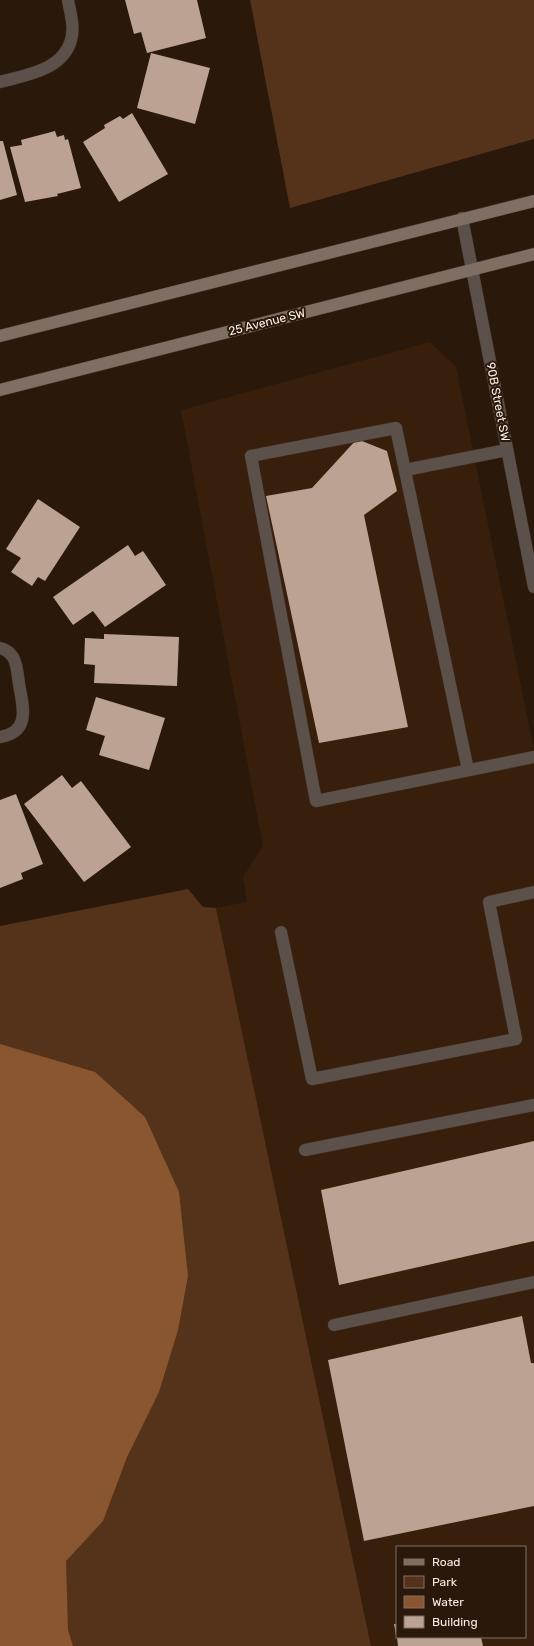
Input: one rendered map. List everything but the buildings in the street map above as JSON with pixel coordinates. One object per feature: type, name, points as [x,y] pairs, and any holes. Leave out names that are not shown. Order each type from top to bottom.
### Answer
[{"type":"main road","points":[[0,336],[534,201]]},
{"type":"main road","name":"25 Avenue SW","points":[[0,390],[534,254]]},
{"type":"street","points":[[0,82],[36,72],[54,64],[64,55],[71,39],[72,22],[68,0]]},
{"type":"street","name":"90B Street SW","points":[[462,218],[534,587]]},
{"type":"street","points":[[468,770],[396,428],[250,456],[316,801],[534,757]]},
{"type":"street","points":[[405,470],[507,450]]},
{"type":"street","points":[[0,648],[12,655],[15,662],[23,707],[21,724],[15,732],[7,736],[0,737]]},
{"type":"street","points":[[281,932],[312,1079],[516,1040],[489,902],[534,892]]},
{"type":"street","points":[[305,1150],[534,1104]]},
{"type":"street","points":[[334,1325],[534,1282]]},
{"type":"shaded area","points":[[430,342],[456,367],[534,750],[534,1646],[371,1646],[216,908],[247,902],[243,877],[263,846],[181,410]]},
{"type":"green space","points":[[250,0],[534,0],[534,139],[290,208]]},
{"type":"green space","points":[[188,889],[203,907],[216,908],[371,1646],[0,1646],[0,926]]},
{"type":"water","points":[[0,1044],[95,1072],[145,1117],[179,1192],[188,1276],[178,1330],[159,1392],[127,1457],[103,1521],[66,1561],[68,1630],[73,1646],[0,1646]]}]
